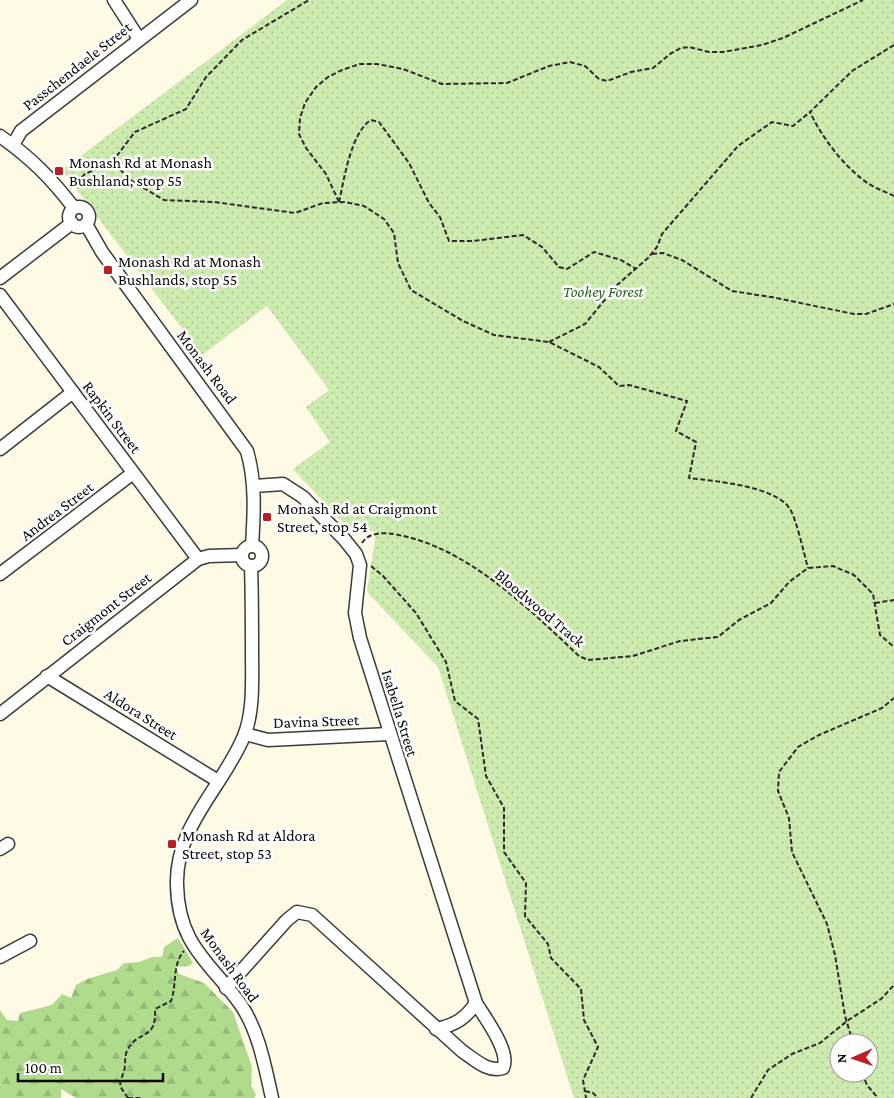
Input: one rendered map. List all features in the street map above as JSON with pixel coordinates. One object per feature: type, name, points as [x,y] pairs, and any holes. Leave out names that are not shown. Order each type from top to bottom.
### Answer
[{"type":"street","points":[[114,0],[139,39]]},
{"type":"street","name":"Passchendaele Street","points":[[14,145],[21,131],[191,0]]},
{"type":"street","name":"Monash Road","points":[[0,136],[14,145],[43,170],[74,208],[81,207],[87,210],[89,218],[86,224],[102,252],[238,436],[247,451],[254,486],[252,546],[259,549],[262,556],[259,564],[251,566],[252,687],[245,734],[233,758],[190,827],[183,842],[177,865],[178,903],[191,944],[241,1006],[254,1029],[272,1098]]},
{"type":"street","points":[[74,208],[69,214],[72,223],[78,227],[86,224]]},
{"type":"street","points":[[0,278],[72,223]]},
{"type":"street","name":"Rapkin Street","points":[[0,295],[198,559]]},
{"type":"street","points":[[0,449],[73,392]]},
{"type":"street","name":"Andrea Street","points":[[0,574],[133,473]]},
{"type":"street","points":[[254,486],[283,484],[303,497],[356,554]]},
{"type":"street","points":[[251,566],[244,563],[242,555],[245,549],[252,546]]},
{"type":"street","name":"Isabella Street","points":[[226,988],[287,920],[297,912],[312,915],[462,1051],[488,1068],[496,1070],[502,1068],[505,1063],[504,1052],[476,1003],[360,638],[355,613],[360,565],[356,554]]},
{"type":"street","name":"Craigmont Street","points":[[0,714],[198,559],[209,556],[242,555]]},
{"type":"street","name":"Aldora Street","points":[[47,676],[218,781]]},
{"type":"street","name":"Davina Street","points":[[245,734],[268,740],[389,734]]},
{"type":"street","points":[[0,957],[30,941]]},
{"type":"street","points":[[436,1029],[455,1025],[467,1016],[476,1003]]},
{"type":"path","points":[[65,196],[84,174],[112,162],[135,132],[186,109],[206,77],[242,40],[309,0]]},
{"type":"path","points":[[339,202],[326,174],[306,148],[299,134],[300,118],[306,103],[316,87],[328,77],[342,70],[360,64],[377,64],[403,69],[442,84],[507,83],[549,66],[570,62],[585,66],[599,79],[607,81],[631,72],[653,68],[670,54],[681,48],[689,47],[709,52],[723,52],[762,45],[783,38],[863,0]]},
{"type":"path","points":[[550,342],[585,324],[617,285],[652,254],[662,234],[738,146],[772,122],[793,126],[852,71],[894,45]]},
{"type":"path","points":[[810,112],[817,127],[843,159],[869,184],[894,196]]},
{"type":"path","points":[[339,202],[356,142],[362,128],[371,120],[379,122],[409,163],[429,204],[440,217],[449,241],[474,241],[523,236],[542,247],[558,266],[567,269],[594,252],[621,260],[636,269]]},
{"type":"path","points":[[112,162],[132,181],[164,200],[214,202],[295,213],[323,203],[339,202],[364,206],[384,220],[394,233],[398,263],[411,290],[463,321],[494,336],[550,342],[599,367],[619,386],[629,384],[687,401],[676,431],[696,442],[689,478],[733,484],[770,494],[790,508],[808,568],[833,566],[854,575],[873,594],[880,635],[894,647]]},
{"type":"path","points":[[652,254],[663,253],[682,260],[732,292],[771,297],[854,314],[866,314],[894,304]]},
{"type":"path","name":"Bloodwood Track","points":[[356,554],[364,539],[382,532],[409,536],[449,553],[502,587],[579,656],[588,660],[633,656],[680,641],[718,637],[739,620],[772,603],[789,582],[808,568]]},
{"type":"path","points":[[356,554],[383,576],[416,613],[446,662],[455,701],[478,719],[486,776],[504,808],[504,852],[526,883],[525,916],[548,944],[551,958],[581,989],[584,1020],[598,1047],[583,1080],[586,1098]]},
{"type":"path","points":[[875,602],[894,600]]},
{"type":"path","points":[[850,1033],[827,924],[792,852],[789,818],[778,791],[779,772],[798,747],[819,735],[882,708],[894,698]]},
{"type":"path","points":[[142,1098],[128,1098],[120,1087],[119,1080],[124,1071],[127,1051],[140,1037],[151,1031],[156,1023],[155,1009],[171,1001],[174,975],[180,955],[191,944]]},
{"type":"path","points":[[752,1098],[768,1070],[792,1054],[820,1043],[847,1021],[881,1000],[894,985]]},
{"type":"path","points":[[866,1083],[878,1098]]},
{"type":"path","points":[[585,1091],[598,1098]]},
{"type":"green space","name":"Toohey Forest","points":[[287,0],[894,0],[894,1098],[574,1098],[438,667],[367,592],[376,532],[347,527],[293,469],[330,442],[306,407],[329,390],[267,306],[202,355],[62,170]]},
{"type":"green space","points":[[178,938],[193,963],[189,966],[176,967],[179,974],[204,983],[233,1012],[252,1067],[251,1085],[256,1095],[254,1098],[76,1098],[61,1089],[61,1098],[0,1098],[0,1010],[7,1020],[18,1021],[20,1013],[52,1005],[62,994],[71,998],[76,985],[87,979],[117,970],[124,963],[139,962],[152,957],[162,957],[164,947]]},
{"type":"place","name":"Monash Rd at Monash Bushland, stop 55","points":[[59,171]]},
{"type":"place","name":"Monash Rd at Monash Bushlands, stop 55","points":[[108,270]]},
{"type":"place","name":"Monash Rd at Craigmont Street, stop 54","points":[[267,517]]},
{"type":"place","name":"Monash Rd at Aldora Street, stop 53","points":[[172,844]]}]
